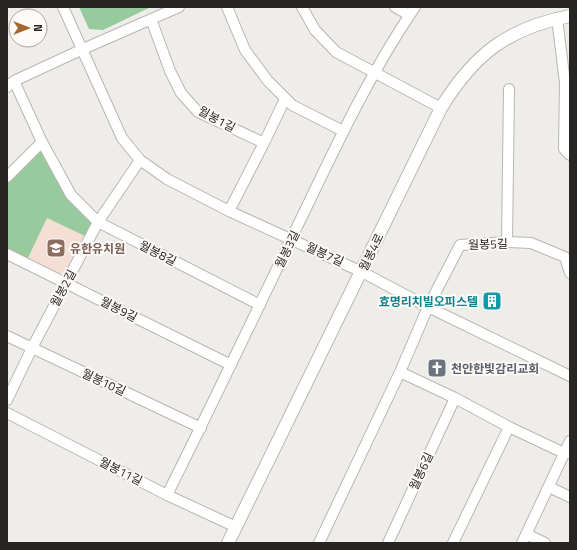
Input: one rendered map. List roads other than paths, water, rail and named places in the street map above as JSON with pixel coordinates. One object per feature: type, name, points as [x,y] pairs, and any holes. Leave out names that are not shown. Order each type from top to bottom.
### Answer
[{"type":"street","name":"월봉7길","points":[[64,7],[122,138],[140,160],[167,179],[229,211],[292,238],[362,272],[428,307],[570,376]]},
{"type":"street","points":[[11,84],[83,49],[179,7]]},
{"type":"street","points":[[227,7],[245,50],[268,81],[292,105],[343,131]]},
{"type":"street","points":[[302,7],[315,30],[336,52],[441,108]]},
{"type":"street","points":[[395,7],[412,11]]},
{"type":"street","name":"월봉3길","points":[[167,495],[343,131],[392,40],[412,11]]},
{"type":"street","name":"월봉4로","points":[[229,543],[441,108],[466,72],[488,50],[517,32],[547,21],[570,16]]},
{"type":"street","points":[[557,18],[567,83],[564,149],[570,154]]},
{"type":"street","name":"월봉1길","points":[[151,19],[170,71],[181,93],[198,112],[264,143]]},
{"type":"street","name":"월봉8길","points":[[11,84],[71,195],[98,222],[260,305]]},
{"type":"street","points":[[507,242],[509,89]]},
{"type":"street","points":[[229,211],[285,99]]},
{"type":"street","points":[[7,177],[42,142]]},
{"type":"street","name":"월봉2길","points":[[7,400],[32,348],[98,222],[140,160]]},
{"type":"street","name":"월봉5길","points":[[319,543],[400,372],[428,307],[460,245],[507,242],[530,243],[568,253],[570,273]]},
{"type":"street","name":"월봉9길","points":[[7,254],[230,365]]},
{"type":"street","name":"월봉10길","points":[[7,336],[200,428]]},
{"type":"street","points":[[400,372],[455,398],[509,427],[567,453]]},
{"type":"street","name":"월봉6길","points":[[388,543],[455,398]]},
{"type":"street","name":"월봉11길","points":[[7,413],[167,495],[236,527]]},
{"type":"street","points":[[453,543],[509,427]]},
{"type":"street","points":[[545,543],[524,539],[567,453],[570,441]]},
{"type":"street","points":[[549,487],[570,497]]},
{"type":"place","name":"유한유치원","points":[[56,248]]},
{"type":"place","name":"효명리치빌오피스텔","points":[[492,301]]},
{"type":"place","name":"천안한빛감리교회","points":[[437,368]]}]
